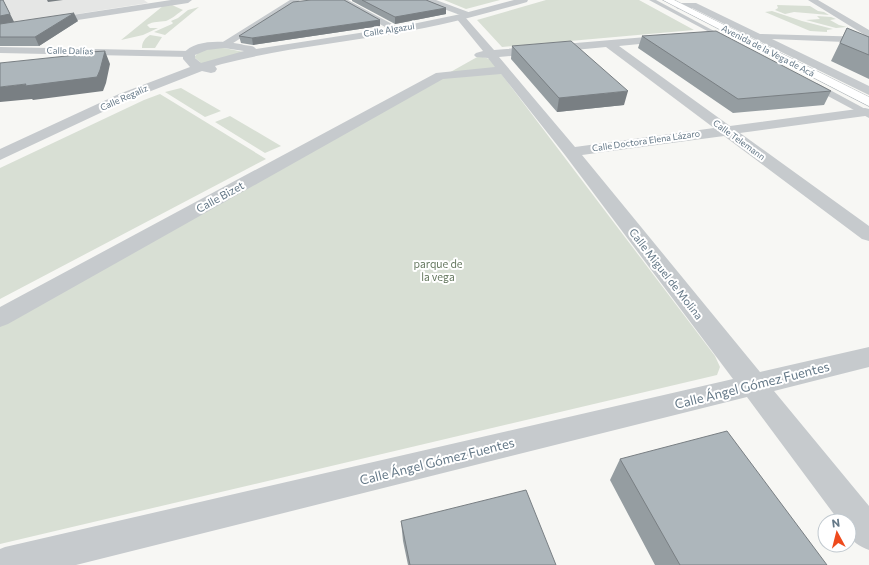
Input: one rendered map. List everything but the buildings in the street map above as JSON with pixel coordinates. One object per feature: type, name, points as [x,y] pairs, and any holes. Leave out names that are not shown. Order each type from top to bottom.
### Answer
[{"type":"main road","name":"Avenida de la Vega de Acá","points":[[667,0],[868,110]]},
{"type":"street","points":[[0,29],[188,0]]},
{"type":"street","points":[[223,45],[296,0]]},
{"type":"street","points":[[341,0],[398,30]]},
{"type":"street","points":[[428,0],[465,16]]},
{"type":"street","name":"Calle Algazul","points":[[250,53],[398,30],[465,16],[524,0]]},
{"type":"street","points":[[812,0],[869,34]]},
{"type":"street","points":[[678,6],[693,5],[869,92]]},
{"type":"street","name":"Calle Miguel de Molina","points":[[465,16],[474,58],[504,70],[571,152],[869,533]]},
{"type":"street","points":[[695,36],[716,33]]},
{"type":"street","points":[[756,36],[869,40]]},
{"type":"street","points":[[474,58],[679,37]]},
{"type":"street","name":"Calle Telemann","points":[[609,44],[869,235]]},
{"type":"street","points":[[183,73],[215,69],[241,65],[250,53],[238,46],[223,45],[200,48],[194,62],[215,69]]},
{"type":"street","name":"Calle Dalías","points":[[0,50],[194,62]]},
{"type":"street","name":"Calle Regaliz","points":[[0,154],[132,94],[183,73],[194,62],[250,53]]},
{"type":"street","name":"Calle Bizet","points":[[0,318],[474,58]]},
{"type":"street","name":"Calle Bizet","points":[[440,76],[504,70]]},
{"type":"street","name":"Calle Doctora Elena Lázaro","points":[[571,152],[868,110]]},
{"type":"street","name":"Calle Ángel Gómez Fuentes","points":[[5,565],[53,560],[752,384],[869,357]]},
{"type":"lane","points":[[652,0],[737,44]]},
{"type":"lane","points":[[804,80],[868,110]]},
{"type":"shaded area","points":[[0,0],[144,0],[148,3],[0,26]]},
{"type":"green space","points":[[444,0],[500,0],[466,9]]},
{"type":"green space","points":[[546,0],[639,0],[694,30],[502,47],[477,20]]},
{"type":"green space","points":[[172,5],[183,10],[166,21],[154,22],[147,25],[150,28],[158,28],[143,35],[121,40],[163,6]]},
{"type":"green space","points":[[777,5],[810,6],[829,15],[794,12],[785,14],[775,10],[778,8]]},
{"type":"green space","points":[[199,7],[165,35],[154,32],[172,24],[173,23],[171,21],[178,18],[188,10]]},
{"type":"green space","points":[[772,11],[833,29],[827,30],[827,32],[810,31],[765,12]]},
{"type":"green space","points":[[817,16],[831,17],[836,19],[830,20],[847,27],[836,28],[806,20],[820,19]]},
{"type":"green space","points":[[150,35],[162,37],[155,48],[142,48],[144,40]]},
{"type":"green space","points":[[219,47],[244,52],[202,64],[198,63],[200,62],[194,57],[200,51]]},
{"type":"green space","name":"parque de la vega","points":[[479,56],[490,59],[715,356],[720,367],[717,375],[0,544],[0,325]]},
{"type":"green space","points":[[181,88],[221,111],[205,117],[165,92]]},
{"type":"green space","points":[[160,94],[266,159],[0,299],[0,168],[144,100]]},
{"type":"green space","points":[[230,116],[281,146],[265,153],[215,122]]}]
